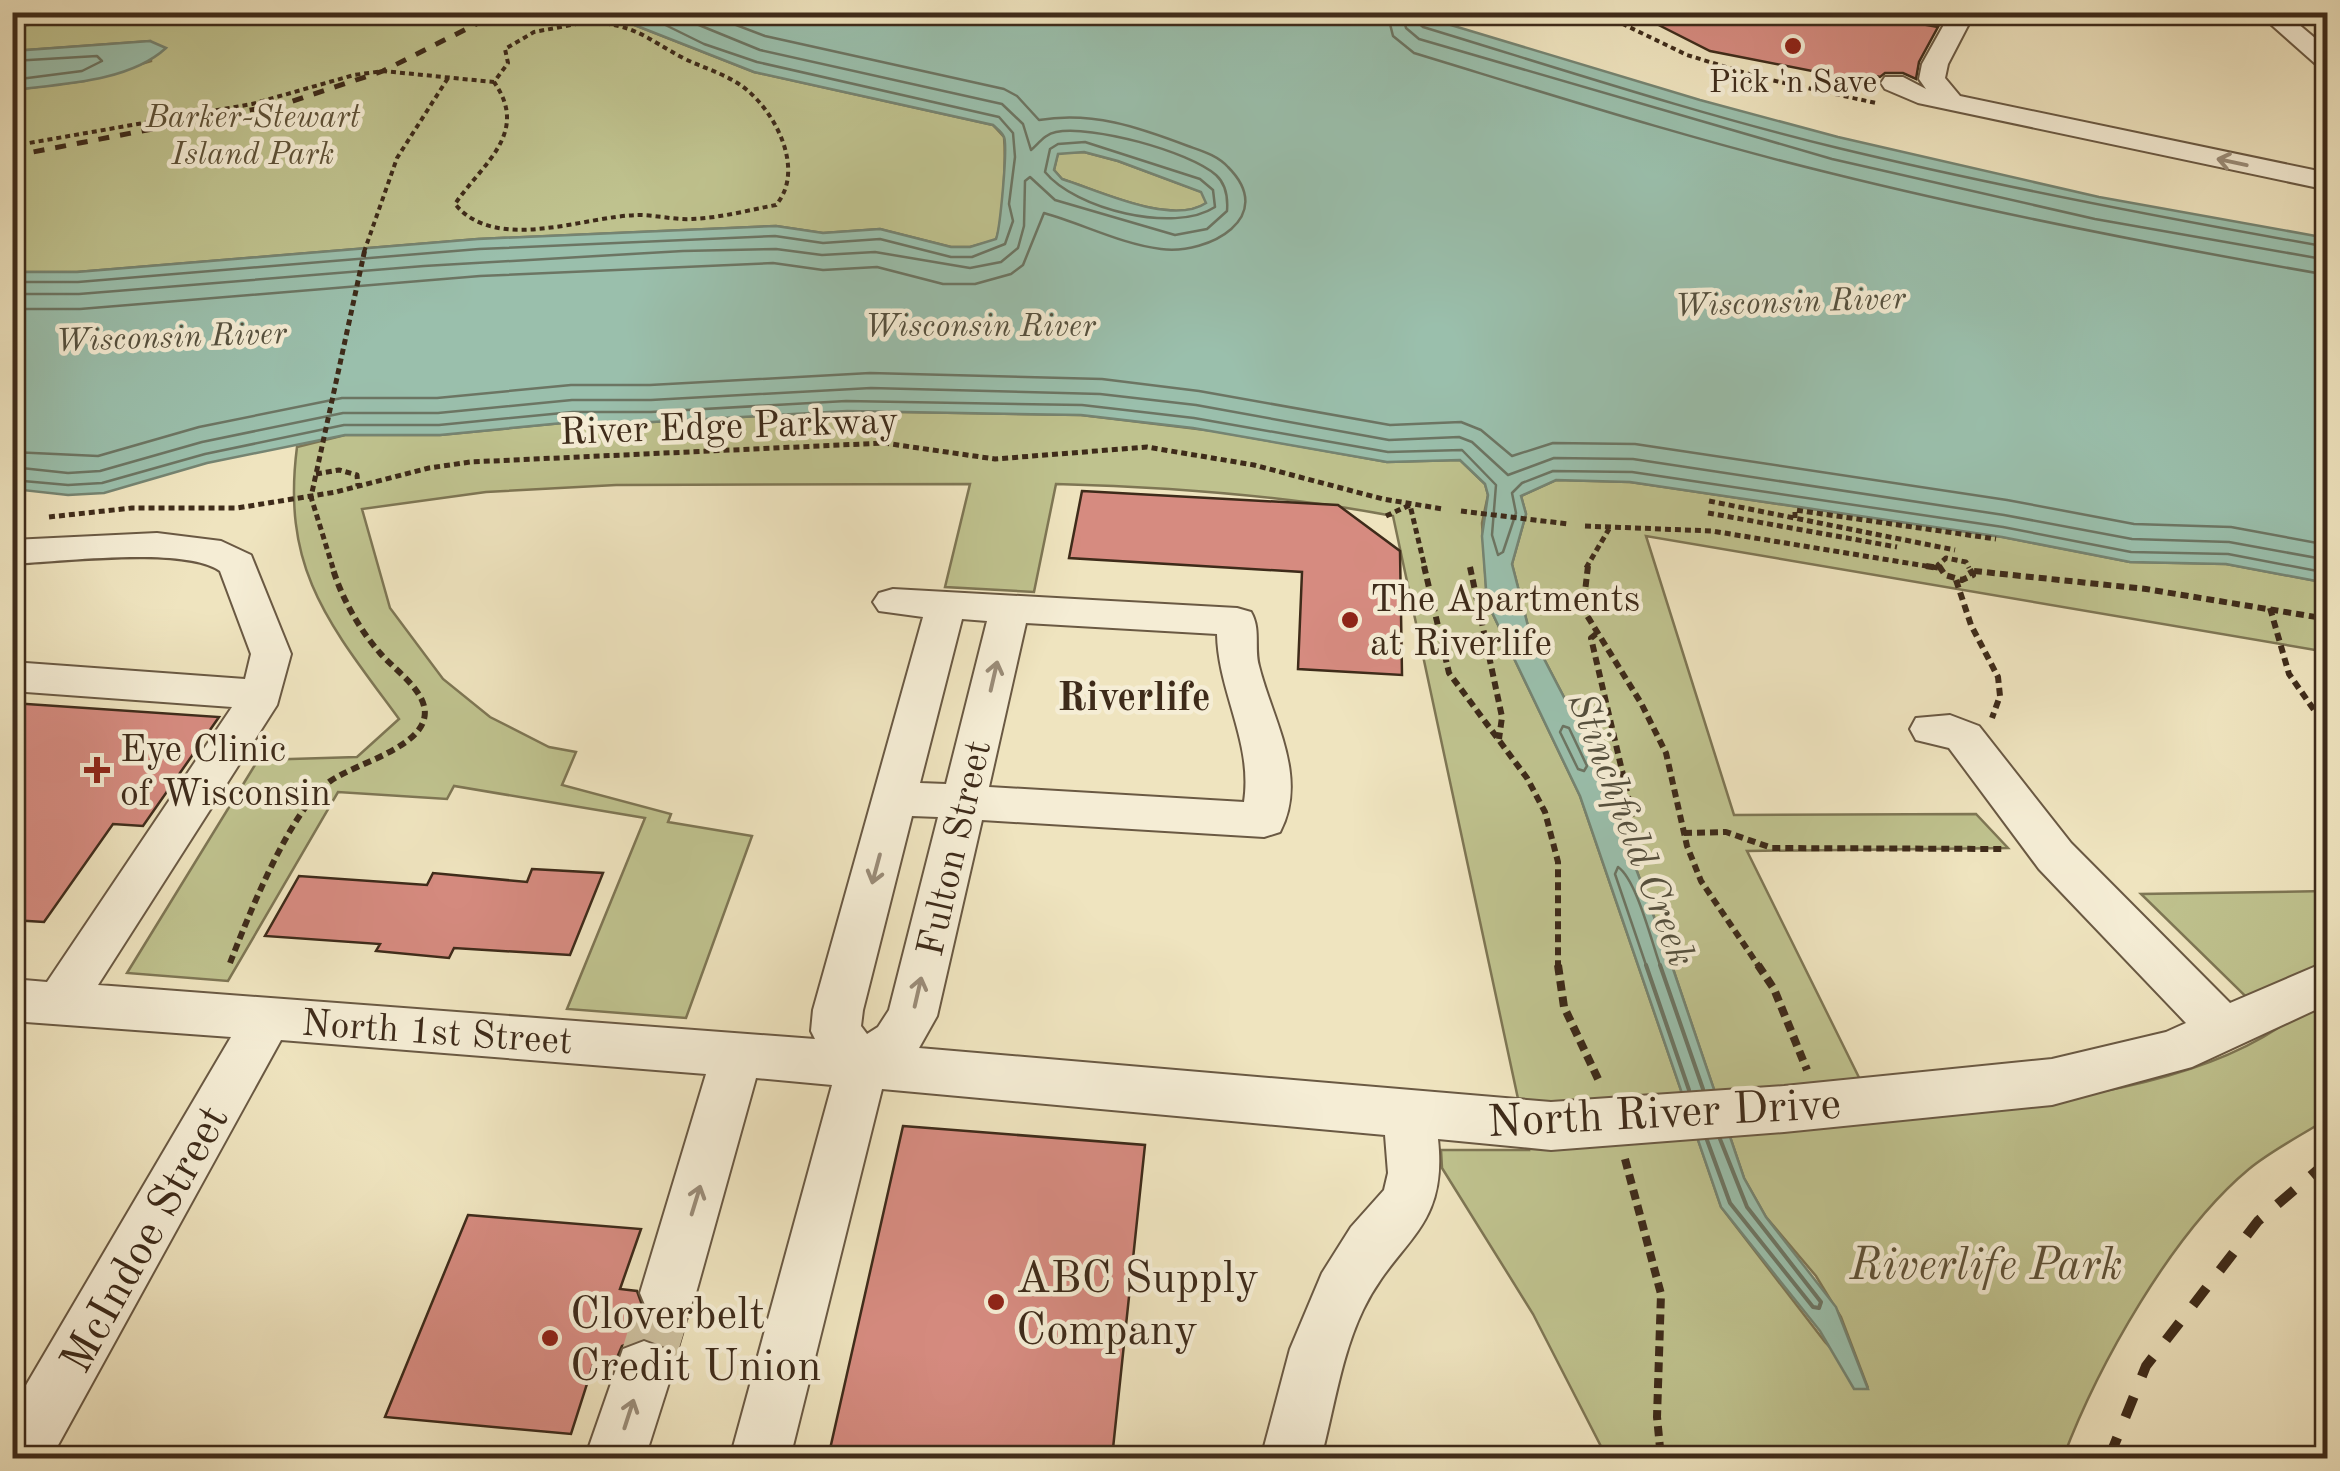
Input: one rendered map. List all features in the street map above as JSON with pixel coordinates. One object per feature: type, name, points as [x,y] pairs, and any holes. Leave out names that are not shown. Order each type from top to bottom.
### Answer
[{"type":"street","points":[[1950,102],[1932,79],[1935,64],[1962,12]]},
{"type":"street","points":[[2268,12],[2328,62]]},
{"type":"street","points":[[1894,84],[1906,92],[1950,102],[2328,182]]},
{"type":"street","points":[[12,552],[157,545],[221,553],[237,564],[271,654],[262,695],[36,1002]]},
{"type":"street","points":[[893,602],[1237,622],[1238,664],[1254,706],[1269,781],[1264,820],[895,798]]},
{"type":"street","name":"Fulton Street","points":[[946,605],[836,1022],[840,1039],[862,1067],[896,1042],[912,1016],[1010,609]]},
{"type":"street","points":[[12,676],[262,695]]},
{"type":"street","points":[[1946,731],[2055,856],[2224,1030]]},
{"type":"street","name":"North River Drive","points":[[862,1067],[1634,1134],[1796,1090],[2052,1082],[2174,1052],[2328,981]]},
{"type":"street","name":"North 1st Street","points":[[36,1002],[862,1067]]},
{"type":"street","name":"McIndoe Street","points":[[18,1458],[268,1018]]},
{"type":"street","points":[[668,1293],[737,1056]]},
{"type":"street","points":[[760,1458],[862,1067]]},
{"type":"street","points":[[1291,1458],[1314,1366],[1336,1304],[1353,1271],[1409,1200],[1415,1173],[1410,1116]]},
{"type":"street","points":[[615,1458],[644,1370]]},
{"type":"path","points":[[12,146],[252,104],[383,71],[494,82],[506,95],[512,113],[507,137],[455,204],[468,220],[507,228],[552,229],[637,216],[693,219],[776,205],[788,190],[789,172],[782,145],[747,90],[658,45],[643,32],[586,22],[519,37],[505,49],[508,64],[494,82]]},
{"type":"path","points":[[230,963],[254,897],[317,792],[331,780],[410,740],[421,728],[426,712],[422,698],[378,650],[340,592],[311,496],[367,240],[397,158],[448,78]]},
{"type":"path","name":"River Edge Parkway","points":[[42,517],[132,508],[237,508],[311,496],[442,465],[494,460],[884,443],[1012,459],[1130,446],[1254,465],[1410,505],[1444,509]]},
{"type":"path","points":[[316,474],[339,470],[357,475],[358,486]]},
{"type":"path","points":[[1709,502],[1955,554],[1974,572],[2146,589],[2328,618]]},
{"type":"path","points":[[1386,516],[1410,505],[1430,578],[1444,660],[1460,692],[1535,790],[1551,832],[1560,873],[1557,962],[1564,1007],[1602,1088]]},
{"type":"path","points":[[1795,518],[1796,510],[1996,539]]},
{"type":"path","points":[[1461,512],[1568,524]]},
{"type":"path","points":[[1708,512],[1897,546]]},
{"type":"path","points":[[1585,526],[1712,531],[1938,568],[1956,580],[2002,692],[1990,720],[1946,731]]},
{"type":"path","points":[[1780,544],[1781,526]]},
{"type":"path","points":[[1609,529],[1588,564],[1582,584],[1583,609],[1641,703],[1666,753],[1684,832],[1710,898],[1780,1001],[1796,1090]]},
{"type":"path","points":[[1953,535],[1955,554]]},
{"type":"path","points":[[1852,538],[1854,557]]},
{"type":"path","points":[[1938,568],[1942,559],[1955,554]]},
{"type":"path","points":[[1470,567],[1502,717],[1498,740]]},
{"type":"path","points":[[1956,580],[1971,578],[1974,572]]},
{"type":"path","points":[[2270,608],[2290,674],[2328,730]]},
{"type":"path","points":[[1596,634],[1590,638],[1638,838],[1656,836]]},
{"type":"path","points":[[1684,832],[1726,832],[1772,848],[2010,849]]},
{"type":"path","points":[[1634,1134],[1661,1294],[1660,1458]]},
{"type":"path","points":[[1696,1458],[1725,1458]]},
{"type":"green space","name":"Barker-Stewart Island Park","points":[[130,12],[604,13],[754,72],[993,125],[1004,137],[1005,160],[996,240],[951,247],[880,229],[823,233],[776,226],[478,239],[77,272],[13,272],[13,90],[84,81],[151,61],[150,41],[13,51],[12,27]]},
{"type":"green space","points":[[1084,152],[1202,192],[1207,203],[1192,209],[1155,209],[1062,179],[1054,170],[1058,153]]},
{"type":"green space","name":"Riverlife Park","points":[[847,411],[1081,415],[1214,431],[1387,462],[1460,460],[1485,484],[1488,495],[1482,523],[1487,602],[1580,796],[1721,1207],[1825,1342],[1868,1388],[1841,1317],[1816,1276],[1766,1217],[1744,1178],[1669,957],[1592,751],[1529,630],[1512,564],[1526,514],[1521,496],[1556,480],[1630,482],[2003,537],[2130,562],[2226,564],[2327,583],[2327,652],[1646,536],[1734,815],[1976,814],[2008,848],[1747,851],[1880,1120],[2033,1102],[2138,1084],[2235,1051],[2278,1028],[2141,894],[2327,891],[2327,1119],[2249,1169],[2192,1228],[2117,1343],[2063,1458],[1607,1458],[1533,1314],[1442,1168],[1441,1150],[1529,1150],[1393,516],[1268,497],[1183,490],[1056,484],[1034,592],[945,587],[970,484],[616,485],[486,492],[362,509],[390,608],[443,679],[490,717],[549,747],[576,752],[562,785],[671,814],[668,822],[752,836],[686,1018],[567,1009],[645,818],[454,786],[447,799],[338,792],[228,981],[127,973],[258,760],[357,757],[399,719],[332,624],[304,563],[296,529],[297,447],[345,435],[440,435],[573,422],[652,422]]},
{"type":"water","name":"Wisconsin River","points":[[604,13],[1411,13],[1838,137],[2099,197],[2327,238],[2327,583],[2226,564],[2130,562],[2002,537],[1630,482],[1556,480],[1521,496],[1526,514],[1512,564],[1529,630],[1592,751],[1669,957],[1744,1178],[1766,1217],[1836,1307],[1868,1389],[1854,1389],[1820,1331],[1721,1207],[1580,796],[1487,602],[1482,536],[1488,495],[1485,484],[1460,460],[1387,462],[1193,428],[1081,415],[847,411],[652,422],[573,422],[440,435],[345,435],[207,463],[104,493],[68,495],[13,489],[13,272],[77,272],[478,239],[776,226],[823,233],[880,229],[951,247],[970,247],[996,239],[1005,144],[1003,135],[993,125],[754,72]],"holes":[[[1084,152],[1201,192],[1206,203],[1192,209],[1156,209],[1062,179],[1054,170],[1058,154]]]},
{"type":"water","points":[[150,41],[166,48],[114,75],[13,90],[13,51]]},
{"type":"building","name":"Pick 'n Save","points":[[1633,12],[1903,12],[1899,20],[1938,27],[1919,62],[1916,79],[1903,73],[1885,73],[1880,77],[1871,75],[1868,82],[1710,51]]},
{"type":"building","name":"The Apartments at Riverlife","points":[[1082,491],[1338,505],[1400,551],[1402,675],[1298,669],[1302,572],[1069,558]]},
{"type":"building","name":"Eye Clinic of Wisconsin","points":[[12,703],[219,717],[143,826],[113,824],[44,922],[12,920]]},
{"type":"building","points":[[532,869],[603,873],[570,955],[454,948],[449,958],[376,951],[380,944],[265,936],[299,876],[427,885],[433,873],[527,882]]},
{"type":"building","name":"ABC Supply Company","points":[[903,1126],[1145,1145],[1112,1458],[828,1458]]},
{"type":"building","name":"Cloverbelt Credit Union","points":[[468,1215],[641,1229],[620,1289],[637,1291],[645,1313],[667,1323],[688,1316],[674,1363],[666,1346],[643,1338],[622,1346],[613,1367],[593,1365],[571,1434],[385,1417]]},
{"type":"tunnel","points":[[644,1370],[668,1293]]},
{"type":"railway","points":[[12,156],[287,103],[383,71],[500,12]]},
{"type":"railway","points":[[2109,1458],[2146,1366],[2258,1221],[2328,1161]]},
{"type":"place","name":"Pick 'n Save","points":[[1793,46]]},
{"type":"place","name":"The Apartments at Riverlife","points":[[1350,620]]},
{"type":"place","name":"Eye Clinic of Wisconsin","points":[[97,770]]},
{"type":"place","name":"ABC Supply Company","points":[[996,1302]]},
{"type":"place","name":"Cloverbelt Credit Union","points":[[550,1338]]},
{"type":"district","name":"Riverlife","points":[[1134,696]]},
{"type":"water label","name":"Stinchfield Creek","points":[[1633,829]]}]
